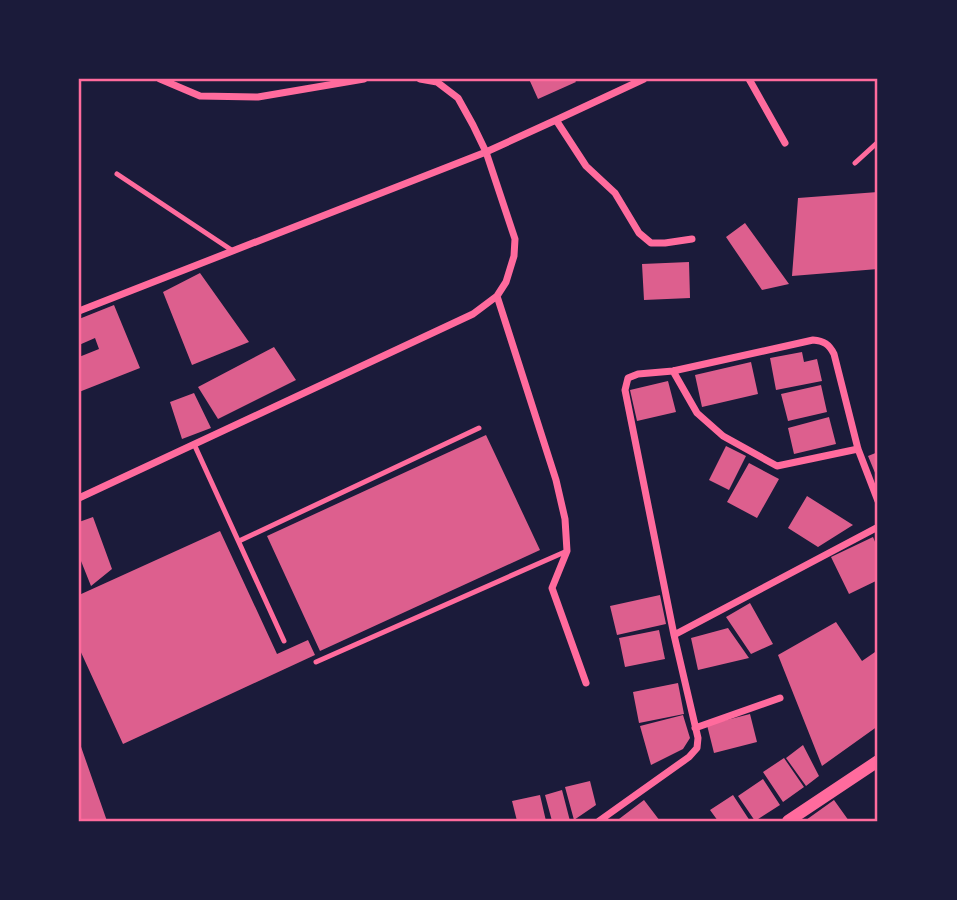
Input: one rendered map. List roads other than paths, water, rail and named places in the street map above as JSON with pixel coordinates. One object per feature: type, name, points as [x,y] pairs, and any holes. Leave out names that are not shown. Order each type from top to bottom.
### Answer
[{"type":"street","points":[[160,79],[200,96],[258,97],[364,79]]},
{"type":"street","points":[[79,498],[473,314],[497,296],[506,282],[514,256],[515,239],[485,152],[458,98],[437,82],[420,79]]},
{"type":"street","points":[[79,311],[485,152],[643,79]]},
{"type":"street","points":[[749,79],[785,143]]},
{"type":"street","points":[[556,120],[586,166],[615,192],[639,233],[651,243],[692,239]]},
{"type":"street","points":[[497,296],[556,480],[565,519],[567,551],[551,588],[586,683]]},
{"type":"street","points":[[600,821],[689,757],[697,748],[698,738],[674,635],[625,390],[628,378],[813,340],[821,341],[829,345],[834,354],[858,449],[878,501]]},
{"type":"street","points":[[673,370],[697,413],[723,436],[777,466],[858,449]]},
{"type":"street","points":[[674,635],[878,527]]},
{"type":"street","points":[[695,727],[780,698]]},
{"type":"street","points":[[788,821],[878,761]]},
{"type":"lane","points":[[855,163],[878,142]]},
{"type":"lane","points":[[117,174],[233,251]]},
{"type":"lane","points":[[239,541],[479,428]]},
{"type":"lane","points":[[194,444],[284,640]]},
{"type":"lane","points":[[316,663],[567,551]]}]
